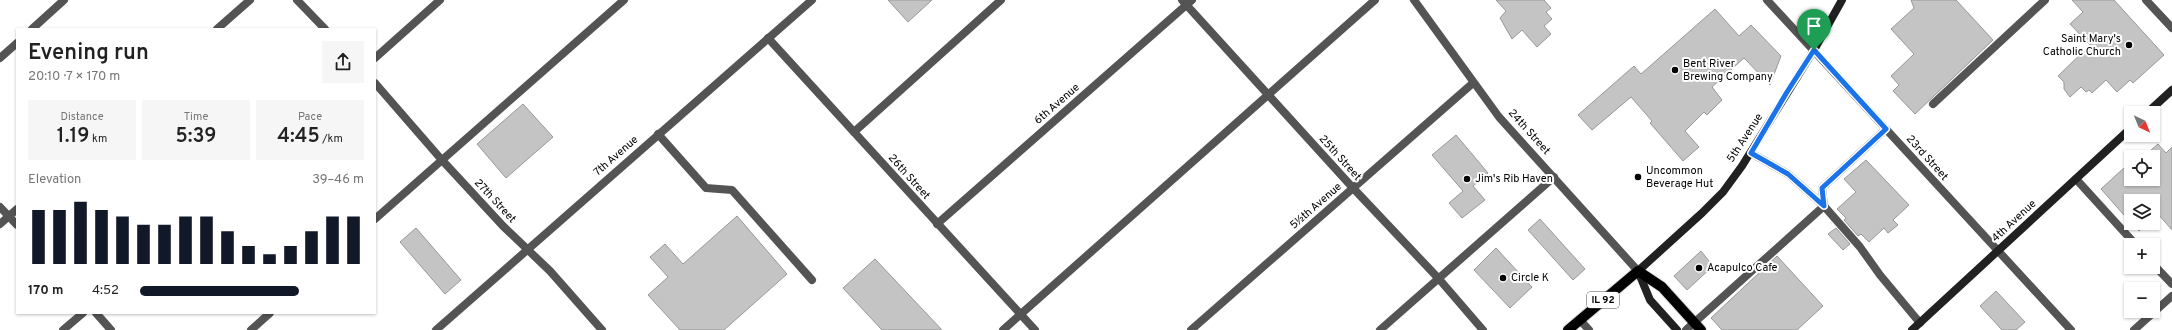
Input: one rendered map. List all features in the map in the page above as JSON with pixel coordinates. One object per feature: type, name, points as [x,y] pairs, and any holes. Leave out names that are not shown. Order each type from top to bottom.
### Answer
[{"type":"main road","name":"5th Avenue","points":[[1568,330],[1676,238],[1722,192],[1751,153],[1814,50],[1842,0]]},
{"type":"main road","points":[[2155,106],[2172,90]]},
{"type":"main road","name":"4th Avenue","points":[[1912,330],[2124,134]]},
{"type":"main road","name":"24th Street","points":[[1638,271],[1662,287],[1698,326]]},
{"type":"main road","name":"24th Street","points":[[1638,271],[1650,300],[1677,330]]},
{"type":"street","points":[[33,28],[64,0]]},
{"type":"street","points":[[218,28],[250,0]]},
{"type":"street","points":[[297,0],[323,28]]},
{"type":"street","points":[[376,57],[440,0]]},
{"type":"street","points":[[376,218],[624,0]]},
{"type":"street","name":"7th Avenue","points":[[436,330],[812,0]]},
{"type":"street","points":[[854,132],[1001,0]]},
{"type":"street","points":[[1003,330],[1269,96],[1375,0]]},
{"type":"street","name":"24th Street","points":[[1414,0],[1499,117],[1638,271]]},
{"type":"street","name":"23rd Street","points":[[1767,0],[2072,330]]},
{"type":"street","points":[[1933,104],[2045,0]]},
{"type":"street","points":[[2146,0],[2172,28]]},
{"type":"street","name":"25th Street","points":[[1187,2],[1269,96],[1439,279],[1483,330]]},
{"type":"street","name":"6th Avenue","points":[[937,224],[1187,2]]},
{"type":"street","name":"26th Street","points":[[768,38],[1035,330]]},
{"type":"street","points":[[0,58],[16,43]]},
{"type":"street","name":"5½th Avenue","points":[[1191,330],[1473,83]]},
{"type":"street","name":"27th Street","points":[[376,84],[441,160],[527,250],[550,271],[602,330]]},
{"type":"street","points":[[1824,206],[1822,188],[1886,129]]},
{"type":"street","points":[[658,134],[706,188],[732,190],[812,280]]},
{"type":"street","points":[[1751,153],[1788,174],[1824,206],[1860,247],[1884,280],[1920,323]]},
{"type":"street","points":[[1380,330],[1554,177]]},
{"type":"street","points":[[2076,179],[2130,238]]},
{"type":"street","points":[[1686,330],[1698,326],[1824,206]]},
{"type":"street","points":[[0,207],[16,224]]},
{"type":"street","points":[[0,224],[16,210]]},
{"type":"street","points":[[2160,271],[2172,284]]},
{"type":"street","points":[[2134,330],[2172,296]]},
{"type":"street","points":[[63,330],[82,314]]},
{"type":"street","points":[[97,314],[111,330]]},
{"type":"street","points":[[251,330],[269,314]]},
{"type":"street","points":[[1580,320],[1588,330]]},
{"type":"building","points":[[888,0],[932,0],[908,22]]},
{"type":"building","points":[[1496,0],[1544,0],[1551,8],[1546,12],[1552,19],[1544,26],[1551,34],[1537,47],[1522,30],[1512,39],[1500,18],[1506,11]]},
{"type":"building","points":[[1911,0],[1956,0],[1993,40],[1915,114],[1893,91],[1899,85],[1891,76],[1914,54],[1891,29],[1914,8]]},
{"type":"building","name":"Saint Mary's Catholic Church","points":[[2072,0],[2114,0],[2164,55],[2133,83],[2130,80],[2117,92],[2106,80],[2092,93],[2089,90],[2086,92],[2081,87],[2070,97],[2064,89],[2064,82],[2058,76],[2090,45],[2070,24],[2083,12]]},
{"type":"building","points":[[1715,9],[1739,36],[1751,25],[1781,56],[1770,85],[1744,58],[1712,87],[1722,100],[1707,115],[1704,112],[1685,131],[1699,147],[1683,161],[1650,123],[1652,121],[1631,97],[1592,130],[1578,115],[1634,66],[1641,74]]},
{"type":"building","points":[[523,104],[553,137],[506,178],[477,144]]},
{"type":"building","name":"Jim's Rib Haven","points":[[1456,135],[1488,173],[1473,186],[1485,200],[1462,218],[1449,203],[1463,191],[1432,155]]},
{"type":"building","points":[[2158,144],[2166,153],[2172,147],[2172,230],[2160,216],[2160,194],[2124,194],[2124,215],[2101,189],[2124,168],[2124,186],[2160,186],[2160,150],[2151,150]]},
{"type":"building","points":[[1866,160],[1909,205],[1893,220],[1898,225],[1888,233],[1884,228],[1869,242],[1861,234],[1858,236],[1844,220],[1846,218],[1837,209],[1856,192],[1844,179]]},
{"type":"building","points":[[737,216],[787,274],[724,330],[680,330],[648,295],[668,277],[650,257],[665,244],[683,264]]},
{"type":"building","points":[[1540,219],[1585,269],[1573,280],[1528,230]]},
{"type":"building","points":[[416,228],[461,280],[445,294],[400,242]]},
{"type":"building","points":[[1836,228],[1850,244],[1843,250],[1828,234]]},
{"type":"building","name":"Circle K","points":[[1496,248],[1532,287],[1510,308],[1474,270]]},
{"type":"building","name":"Acapulco Cafe","points":[[1701,251],[1713,266],[1687,290],[1674,276]]},
{"type":"building","points":[[1777,256],[1823,306],[1797,330],[1722,330],[1711,318]]},
{"type":"building","points":[[875,259],[942,330],[882,330],[843,288]]},
{"type":"building","points":[[1996,291],[2025,322],[2016,330],[2002,330],[1980,306]]},
{"type":"place","name":"Saint Mary's Catholic Church","points":[[2129,45]]},
{"type":"place","name":"Bent River Brewing Company","points":[[1675,70]]},
{"type":"place","name":"Uncommon Beverage Hut","points":[[1638,177]]},
{"type":"place","name":"Jim's Rib Haven","points":[[1467,179]]},
{"type":"place","name":"Acapulco Cafe","points":[[1699,268]]},
{"type":"place","name":"Circle K","points":[[1503,278]]},
{"type":"route","points":[[1814,50],[1833,73],[1886,129],[1822,188],[1824,206],[1788,174],[1751,153],[1814,50]]}]
